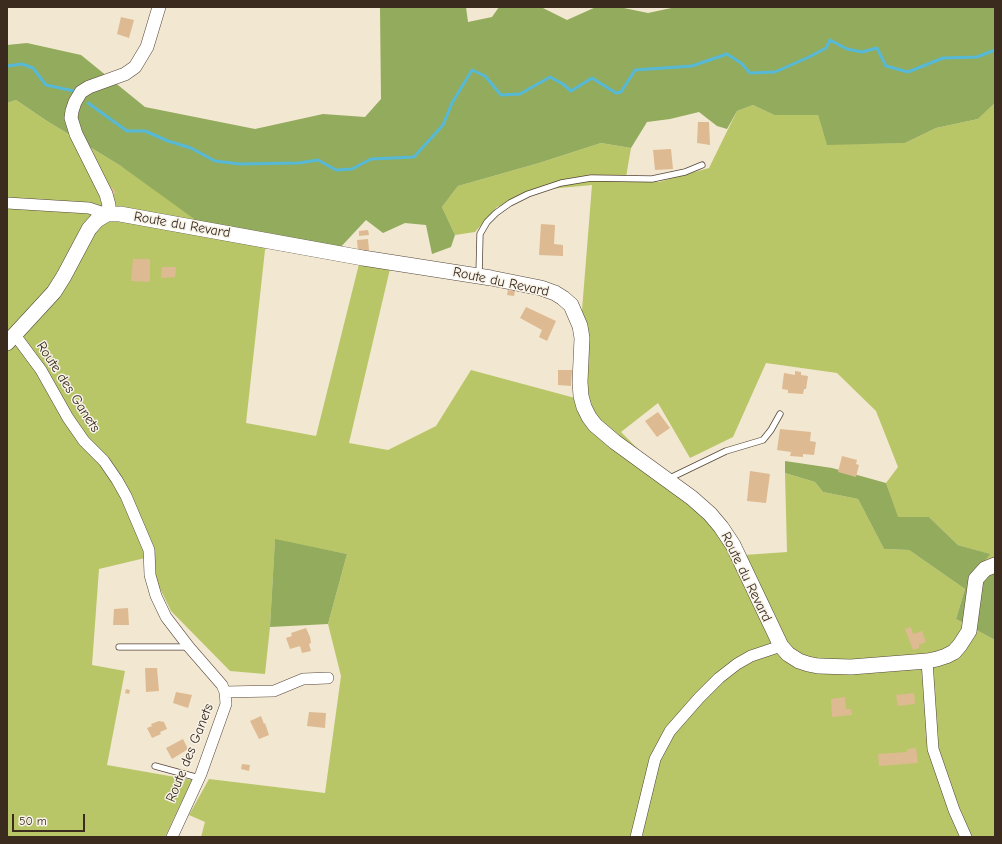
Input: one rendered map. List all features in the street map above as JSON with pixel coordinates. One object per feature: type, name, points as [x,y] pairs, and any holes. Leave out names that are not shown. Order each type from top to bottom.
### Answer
[{"type":"main road","name":"Route du Revard","points":[[108,214],[120,214],[362,258],[479,276],[541,288],[563,298],[571,305],[580,326],[582,338],[580,382],[581,396],[584,407],[595,424],[615,442],[692,498],[721,526],[733,545],[781,646],[788,654],[799,661],[818,666],[851,667],[927,661],[937,659],[954,652],[966,638],[969,631],[976,579],[985,569],[995,565]]},
{"type":"main road","points":[[11,339],[54,292],[89,229],[97,220],[108,214]]},
{"type":"street","points":[[7,203],[89,208],[108,214],[109,205],[106,194],[76,134],[71,118],[72,111],[81,92],[89,87],[125,74],[135,67],[147,47],[159,7]]},
{"type":"street","name":"Route des Ganets","points":[[11,339],[41,370],[68,418],[84,441],[104,461],[117,480],[126,496],[149,550],[150,575],[156,596],[166,617],[189,647],[222,685],[225,692],[226,704],[199,778],[172,837]]},
{"type":"street","points":[[636,837],[655,759],[670,731],[709,688],[737,664],[751,656],[781,646]]},
{"type":"street","points":[[927,661],[933,749],[954,810],[966,837]]},
{"type":"street","points":[[225,692],[274,691],[303,679],[328,678]]},
{"type":"lane","points":[[479,276],[478,247],[480,234],[487,222],[496,213],[516,200],[540,189],[561,182],[591,178],[652,179],[685,172],[702,165]]},
{"type":"lane","points":[[667,480],[726,451],[763,440],[771,430],[780,414]]},
{"type":"lane","points":[[119,648],[189,647]]},
{"type":"lane","points":[[155,766],[199,778]]},
{"type":"green space","points":[[380,7],[466,7],[468,22],[492,17],[499,7],[541,7],[567,20],[596,7],[619,7],[648,13],[676,7],[995,7],[995,103],[978,119],[936,128],[905,143],[827,145],[818,115],[774,115],[753,105],[737,111],[727,129],[717,126],[699,112],[670,119],[647,122],[631,148],[601,143],[539,163],[458,186],[442,207],[455,235],[451,247],[432,254],[426,225],[405,223],[383,233],[366,220],[337,251],[197,221],[121,166],[47,121],[16,100],[7,103],[7,45],[27,43],[81,55],[145,107],[255,129],[323,114],[365,117],[381,99]]},
{"type":"green space","points":[[16,100],[47,121],[121,166],[271,239],[265,250],[246,423],[316,436],[359,264],[390,269],[349,443],[388,450],[436,426],[471,370],[575,398],[592,185],[549,189],[497,207],[475,232],[455,235],[442,207],[458,186],[539,163],[601,143],[631,148],[626,177],[659,182],[709,168],[737,111],[753,105],[774,115],[818,115],[827,144],[905,143],[936,128],[978,119],[995,103],[995,571],[984,562],[989,554],[958,545],[929,517],[897,517],[886,483],[898,467],[876,411],[837,373],[766,363],[733,437],[690,458],[658,403],[621,432],[744,555],[787,552],[785,473],[815,482],[823,492],[858,499],[884,549],[909,550],[965,589],[956,619],[995,640],[995,837],[643,837],[643,831],[639,837],[201,837],[205,822],[189,815],[209,779],[325,793],[341,676],[328,624],[347,554],[275,540],[270,627],[265,674],[230,671],[171,611],[145,558],[99,569],[92,665],[125,671],[107,765],[192,780],[165,837],[7,837],[7,103]]},
{"type":"green space","points":[[785,461],[832,468],[886,483],[898,517],[929,517],[958,545],[990,554],[984,562],[995,571],[995,640],[956,619],[965,589],[909,550],[884,549],[858,499],[823,492],[815,482],[785,473]]},
{"type":"green space","points":[[275,539],[347,554],[328,624],[270,627]]},
{"type":"building","points":[[121,17],[134,20],[129,38],[117,34]]},
{"type":"building","points":[[698,122],[709,122],[710,145],[697,143]]},
{"type":"building","points":[[671,149],[673,169],[655,170],[653,150]]},
{"type":"building","points":[[112,187],[116,193],[112,195],[109,188]]},
{"type":"building","points":[[541,224],[555,225],[554,244],[563,245],[563,256],[539,255]]},
{"type":"building","points":[[368,230],[369,235],[359,236],[359,231]]},
{"type":"building","points":[[368,239],[369,250],[362,250],[362,252],[358,253],[357,240]]},
{"type":"building","points":[[133,259],[150,259],[150,282],[131,281]]},
{"type":"building","points":[[162,267],[176,267],[175,277],[161,278]]},
{"type":"building","points":[[508,290],[515,291],[514,296],[507,295]]},
{"type":"building","points":[[526,307],[556,321],[547,341],[539,337],[542,330],[520,318]]},
{"type":"building","points":[[558,370],[572,370],[571,386],[558,385]]},
{"type":"building","points":[[795,371],[801,372],[801,375],[808,376],[806,389],[804,389],[803,394],[788,393],[788,390],[782,389],[784,373],[795,375]]},
{"type":"building","points":[[658,412],[670,428],[657,437],[645,421]]},
{"type":"building","points":[[780,429],[811,432],[810,441],[816,442],[814,455],[803,454],[803,457],[790,456],[791,452],[777,450]]},
{"type":"building","points":[[842,456],[857,460],[856,464],[859,465],[856,477],[838,472]]},
{"type":"building","points":[[750,471],[770,474],[766,503],[747,501]]},
{"type":"building","points":[[128,608],[129,625],[113,625],[114,609]]},
{"type":"building","points":[[911,627],[913,634],[922,631],[926,642],[919,645],[919,648],[913,650],[905,629]]},
{"type":"building","points":[[306,628],[310,637],[311,643],[309,644],[311,651],[302,653],[300,646],[290,649],[286,638],[292,636],[291,633]]},
{"type":"building","points":[[145,668],[157,668],[159,691],[146,692]]},
{"type":"building","points":[[126,689],[130,690],[129,694],[125,693]]},
{"type":"building","points":[[176,692],[192,695],[188,708],[173,703]]},
{"type":"building","points":[[914,693],[915,704],[898,706],[896,695]]},
{"type":"building","points":[[845,697],[846,709],[851,709],[852,715],[832,717],[831,699]]},
{"type":"building","points":[[309,712],[326,713],[325,728],[307,726]]},
{"type":"building","points":[[261,716],[269,735],[259,739],[250,721]]},
{"type":"building","points":[[159,721],[164,722],[167,729],[160,732],[161,734],[152,738],[147,728],[152,726],[151,724]]},
{"type":"building","points":[[183,739],[188,749],[172,759],[166,748]]},
{"type":"building","points":[[916,748],[918,763],[879,766],[878,754],[907,752],[907,749]]},
{"type":"building","points":[[242,764],[250,765],[249,771],[241,769]]},
{"type":"waterway","points":[[88,103],[127,131],[145,131],[168,141],[191,148],[215,161],[240,164],[299,163],[318,160],[336,170],[352,169],[371,159],[414,157],[443,125],[452,103],[472,70],[485,76],[501,95],[520,94],[550,77],[563,84],[571,91],[592,78],[616,93],[621,92],[635,70],[692,66],[727,54],[741,63],[750,73],[775,72],[826,48],[830,40],[847,49],[862,52],[877,48],[886,66],[908,72],[943,58],[977,57],[995,50]]},
{"type":"waterway","points":[[7,66],[22,64],[33,68],[46,85],[74,91]]}]
